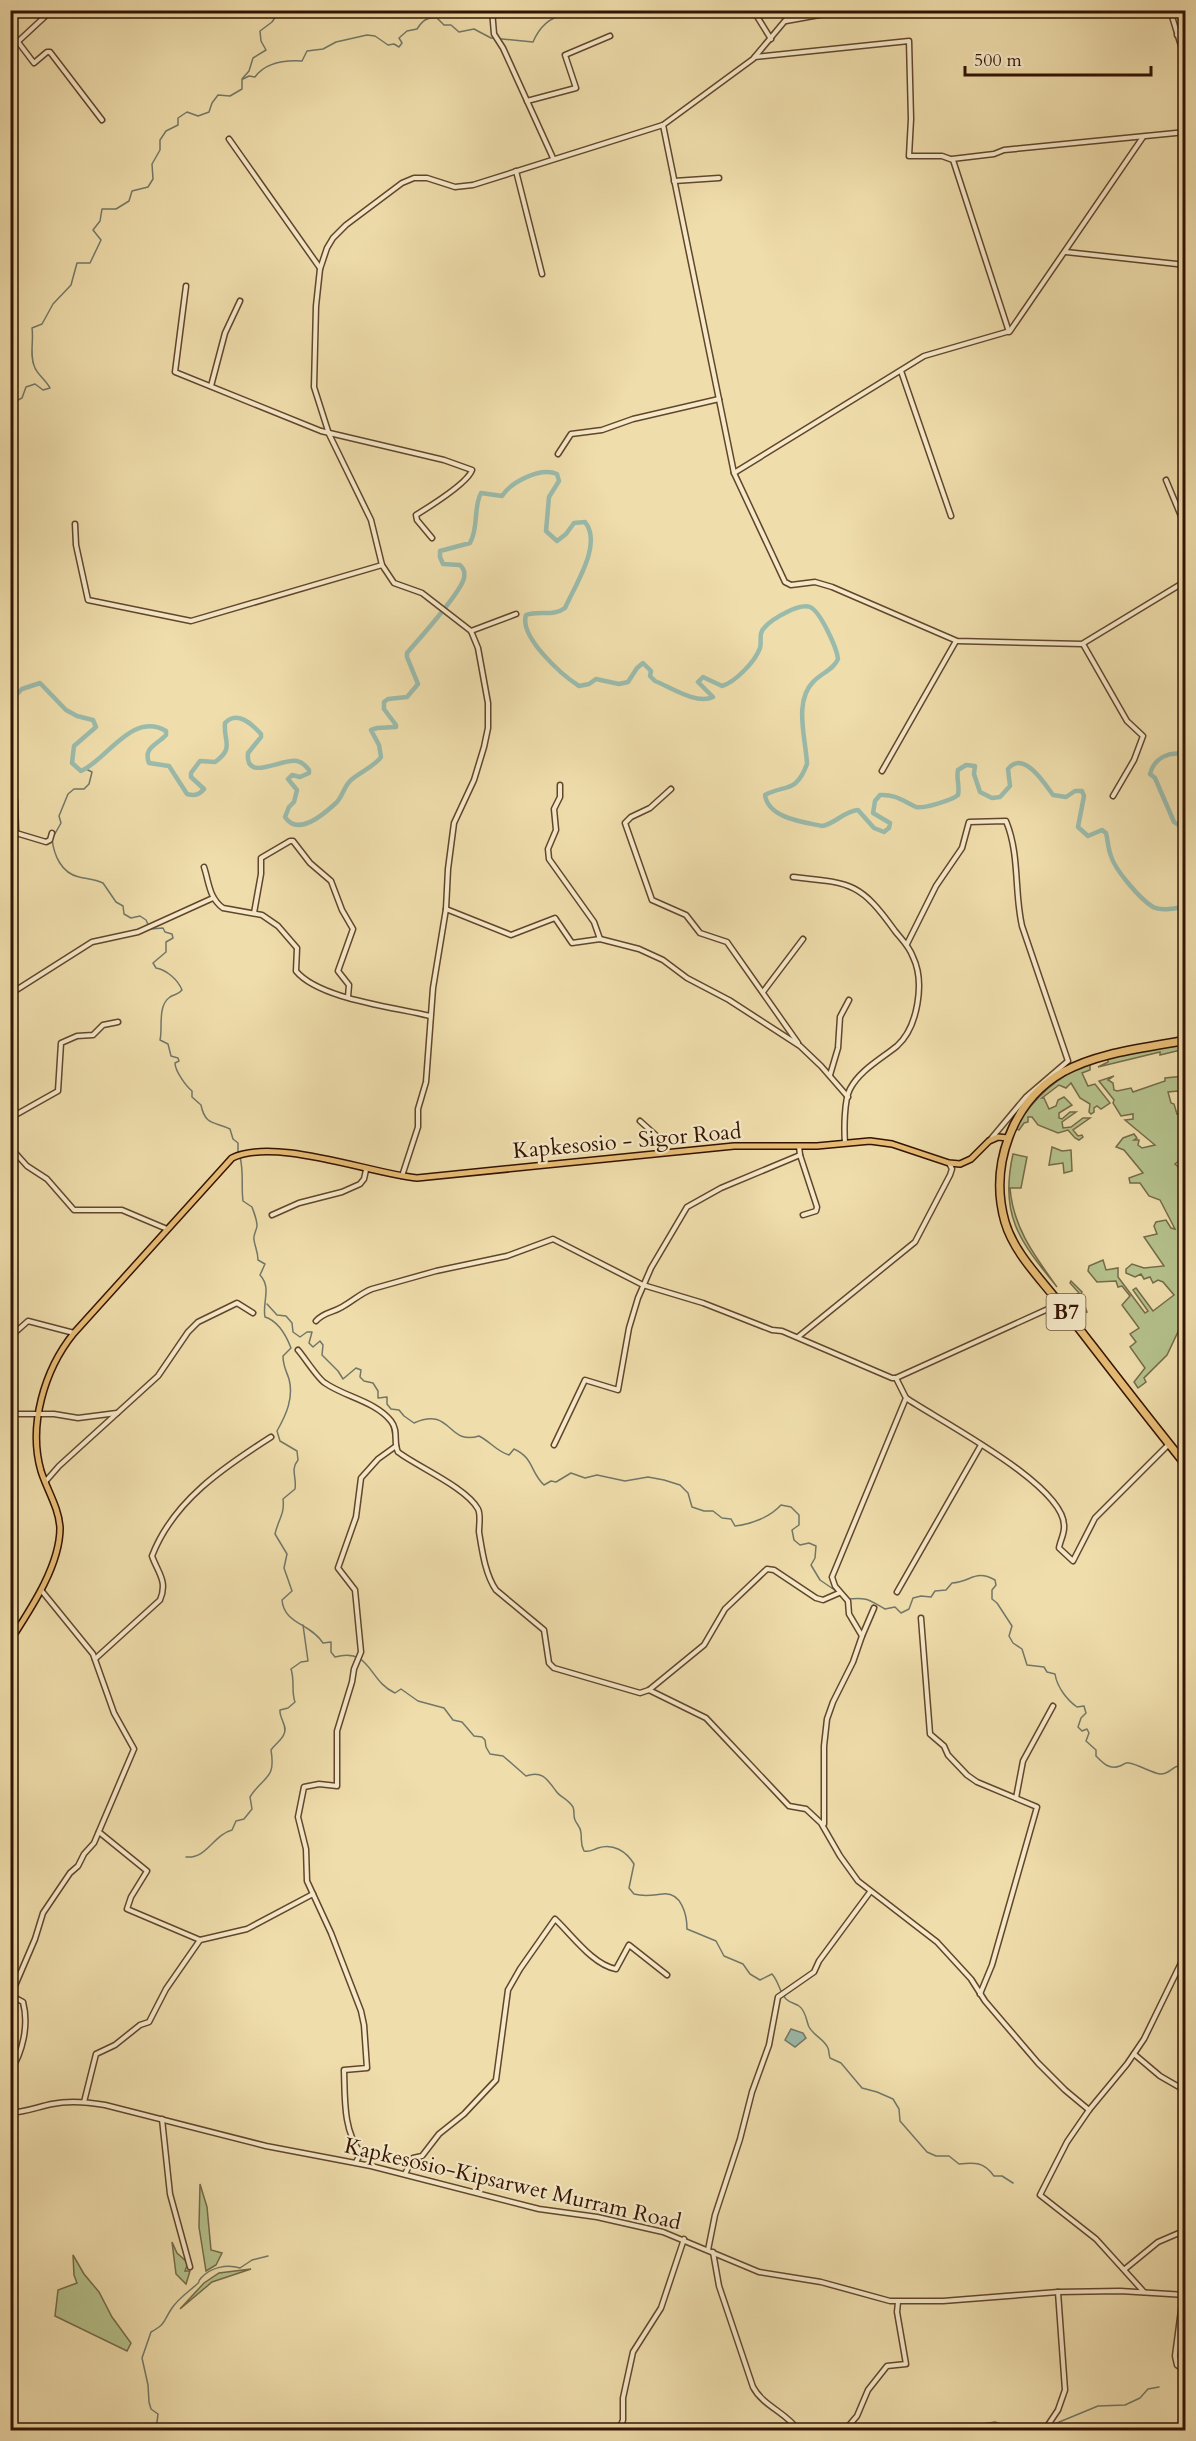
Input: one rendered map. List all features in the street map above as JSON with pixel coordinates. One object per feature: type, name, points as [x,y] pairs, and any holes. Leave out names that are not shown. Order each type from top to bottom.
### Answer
[{"type":"highway","name":"B7","points":[[1185,1040],[1089,1061],[1064,1072],[1046,1084],[1025,1106],[1015,1121],[1008,1138],[1001,1174],[1000,1194],[1005,1221],[1029,1265],[1185,1465]]},
{"type":"main road","points":[[949,1163],[960,1164],[971,1159],[989,1141],[998,1137],[1008,1138]]},
{"type":"main road","name":"Kapkesosio - Sigor Road","points":[[167,1229],[228,1161],[238,1154],[263,1151],[281,1152],[401,1176],[450,1176],[514,1167],[586,1162],[734,1146],[845,1143],[887,1143],[949,1163]]},
{"type":"main road","points":[[10,1641],[41,1590],[54,1558],[60,1529],[55,1507],[45,1483],[36,1444],[40,1413],[52,1367],[74,1333],[167,1229]]},
{"type":"street","points":[[10,49],[52,10]]},
{"type":"street","points":[[492,10],[494,36],[502,48],[553,158]]},
{"type":"street","points":[[753,10],[771,39]]},
{"type":"street","points":[[401,1176],[418,1127],[418,1109],[426,1082],[433,988],[446,909],[447,869],[454,823],[475,776],[488,728],[488,703],[480,658],[471,631],[420,592],[394,583],[382,565],[371,520],[329,434],[314,382],[316,306],[320,269],[327,248],[333,238],[402,183],[420,177],[448,186],[465,186],[663,125],[755,57],[794,10]]},
{"type":"street","points":[[785,21],[847,10]]},
{"type":"street","points":[[1170,10],[1185,63]]},
{"type":"street","points":[[1177,36],[1185,34]]},
{"type":"street","points":[[527,101],[576,88],[565,55],[610,36]]},
{"type":"street","points":[[755,57],[908,40],[912,119],[909,156],[952,159],[994,154],[1004,150],[1185,132]]},
{"type":"street","points":[[18,42],[34,63],[49,52],[102,120]]},
{"type":"street","points":[[663,125],[734,473],[785,582],[791,585],[815,582],[832,587],[956,641],[1083,644],[1185,581]]},
{"type":"street","points":[[734,473],[927,354],[1009,332],[1143,137]]},
{"type":"street","points":[[229,139],[320,269]]},
{"type":"street","points":[[952,159],[1009,332]]},
{"type":"street","points":[[516,171],[542,274]]},
{"type":"street","points":[[674,181],[719,178]]},
{"type":"street","points":[[1066,252],[1185,265]]},
{"type":"street","points":[[186,286],[173,370],[329,434],[444,460],[472,470],[471,474],[460,483],[416,515],[417,520],[432,538]]},
{"type":"street","points":[[211,386],[225,333],[240,301]]},
{"type":"street","points":[[901,371],[951,516]]},
{"type":"street","points":[[558,454],[573,434],[602,430],[633,419],[719,399]]},
{"type":"street","points":[[1166,480],[1185,528]]},
{"type":"street","points":[[75,524],[76,545],[88,600],[188,620],[382,565]]},
{"type":"street","points":[[471,631],[516,614]]},
{"type":"street","points":[[882,771],[956,641]]},
{"type":"street","points":[[1083,644],[1127,721],[1143,736],[1134,760],[1113,796]]},
{"type":"street","points":[[560,785],[560,796],[554,809],[556,830],[548,849],[549,859],[594,922],[600,939]]},
{"type":"street","points":[[671,789],[625,824],[652,900],[686,915],[700,933],[727,942],[800,1046]]},
{"type":"street","points":[[10,854],[16,832],[15,800]]},
{"type":"street","points":[[907,944],[936,886],[962,848],[969,822],[1006,821],[1017,866],[1018,904],[1022,926],[1068,1061],[1026,1097],[989,1141]]},
{"type":"street","points":[[16,832],[46,842],[50,840],[52,833]]},
{"type":"street","points":[[254,913],[262,871],[261,858],[289,841],[293,841],[310,863],[331,881],[352,929],[353,933],[338,970],[349,984],[348,997]]},
{"type":"street","points":[[204,867],[213,898],[224,908],[254,913],[271,920],[295,945],[298,952],[296,970],[299,975],[325,991],[430,1016]]},
{"type":"street","points":[[793,878],[822,879],[849,885],[879,907],[899,937],[907,944],[915,960],[919,980],[912,1026],[900,1043],[854,1083],[848,1097],[845,1143]]},
{"type":"street","points":[[10,994],[92,942],[138,932],[213,898]]},
{"type":"street","points":[[446,909],[511,935],[555,918],[573,943],[600,939],[655,955],[687,978],[729,1000],[800,1046],[830,1075],[848,1097]]},
{"type":"street","points":[[763,992],[803,939]]},
{"type":"street","points":[[830,1075],[840,1035],[840,1017],[849,1000]]},
{"type":"street","points":[[10,1118],[58,1091],[61,1042],[77,1036],[93,1035],[102,1025],[118,1022]]},
{"type":"street","points":[[640,1121],[660,1139],[666,1152]]},
{"type":"street","points":[[799,1146],[817,1207],[816,1211],[803,1215]]},
{"type":"street","points":[[10,1147],[27,1166],[47,1179],[75,1211],[122,1210],[158,1223],[167,1229]]},
{"type":"street","points":[[554,1445],[585,1380],[618,1390],[633,1310],[643,1285],[682,1214],[690,1204],[730,1184],[800,1155]]},
{"type":"street","points":[[797,1337],[915,1242],[950,1176],[952,1169],[949,1163]]},
{"type":"street","points":[[272,1215],[299,1203],[356,1186],[364,1179],[366,1170]]},
{"type":"street","points":[[316,1321],[321,1315],[340,1309],[363,1292],[436,1271],[507,1256],[553,1239],[643,1285],[703,1303],[772,1330],[782,1331],[896,1378],[1059,1304]]},
{"type":"street","points":[[45,1483],[59,1466],[162,1372],[188,1332],[198,1322],[237,1303],[253,1313]]},
{"type":"street","points":[[10,1337],[28,1320],[74,1333]]},
{"type":"street","points":[[298,1350],[323,1383],[389,1418],[396,1431],[396,1446],[401,1454],[445,1481],[476,1506],[479,1512],[484,1557],[492,1584],[495,1590],[544,1630],[550,1665],[634,1692],[649,1690],[704,1645],[725,1609],[767,1569],[774,1570],[816,1598],[823,1599],[840,1593]]},
{"type":"street","points":[[896,1378],[906,1398],[1032,1479],[1056,1507],[1064,1526],[1059,1548],[1073,1561],[1095,1518],[1169,1444]]},
{"type":"street","points":[[862,1636],[849,1614],[848,1601],[832,1580],[836,1565],[906,1398]]},
{"type":"street","points":[[10,1414],[40,1413],[78,1418],[117,1413]]},
{"type":"street","points":[[95,1659],[160,1600],[164,1589],[163,1580],[152,1556],[166,1529],[216,1473],[271,1437]]},
{"type":"street","points":[[897,1592],[981,1445]]},
{"type":"street","points":[[356,2163],[361,2153],[351,2137],[345,2105],[344,2070],[367,2068],[364,2025],[337,1949],[306,1877],[306,1850],[298,1817],[299,1801],[305,1786],[323,1784],[337,1786],[338,1731],[354,1669],[361,1652],[355,1590],[337,1569],[356,1517],[361,1478],[378,1459],[396,1446]]},
{"type":"street","points":[[10,2072],[19,2057],[25,2019],[23,2002],[11,1995],[45,1910],[71,1871],[79,1865],[99,1832],[134,1749],[114,1713],[95,1659],[41,1590]]},
{"type":"street","points":[[824,1825],[824,1746],[827,1719],[874,1608]]},
{"type":"street","points":[[921,1618],[930,1733],[967,1775],[997,1791],[1038,1808],[992,1965],[980,1994]]},
{"type":"street","points":[[649,1690],[706,1718],[789,1806],[807,1809],[824,1825],[844,1862],[858,1881],[936,1941],[971,1979],[980,1994],[1038,2063],[1089,2110]]},
{"type":"street","points":[[1016,1798],[1023,1761],[1053,1706]]},
{"type":"street","points":[[99,1832],[147,1871],[131,1897],[127,1909],[200,1940],[251,1927],[313,1894]]},
{"type":"street","points":[[798,2430],[790,2420],[759,2396],[753,2387],[719,2286],[710,2251],[713,2222],[740,2139],[752,2092],[769,2045],[777,1997],[814,1972],[818,1963],[870,1892]]},
{"type":"street","points":[[405,2174],[413,2158],[422,2157],[439,2134],[464,2115],[496,2080],[508,1990],[555,1919],[590,1953],[615,1970],[629,1945],[667,1975]]},
{"type":"street","points":[[84,2102],[96,2054],[115,2045],[150,2021],[166,1989],[200,1940]]},
{"type":"street","points":[[1144,2292],[1093,2236],[1040,2195],[1067,2142],[1089,2110],[1134,2054],[1159,2010],[1182,1961],[1185,1949]]},
{"type":"street","points":[[1134,2054],[1160,2076],[1185,2091]]},
{"type":"street","name":"Kapkesosio-Kipsarwet Murram Road","points":[[10,2113],[24,2112],[56,2103],[84,2102],[275,2148],[405,2174],[539,2209],[605,2219],[684,2239],[759,2272],[821,2283],[898,2302],[944,2301],[1058,2292],[1144,2292],[1184,2295]]},
{"type":"street","points":[[162,2119],[170,2194],[190,2267]]},
{"type":"street","points":[[1125,2269],[1158,2242],[1185,2230]]},
{"type":"street","points":[[619,2430],[623,2420],[623,2398],[633,2352],[661,2308],[684,2239]]},
{"type":"street","points":[[1047,2430],[1065,2391],[1058,2292]]},
{"type":"street","points":[[1184,2295],[1175,2356],[1177,2365],[1185,2371]]},
{"type":"street","points":[[845,2430],[857,2416],[868,2390],[886,2367],[906,2364],[897,2312],[898,2302]]},
{"type":"green space","points":[[1185,1043],[1185,1049],[1160,1055],[1160,1052],[1098,1067],[1108,1062],[1108,1058]]},
{"type":"green space","points":[[1090,1063],[1090,1070],[1082,1073],[1088,1086],[1095,1084],[1110,1103],[1101,1109],[1097,1106],[1091,1114],[1090,1104],[1080,1098],[1071,1083],[1066,1088],[1059,1085],[1042,1098],[1049,1109],[1056,1106],[1058,1100],[1064,1097],[1072,1105],[1059,1113],[1059,1118],[1062,1119],[1070,1112],[1076,1112],[1062,1122],[1063,1128],[1071,1127],[1083,1118],[1090,1118],[1073,1130],[1078,1136],[1083,1137],[1079,1140],[1068,1130],[1058,1133],[1038,1125],[1032,1117],[1028,1117],[1028,1122],[1024,1123],[1019,1130],[1014,1128],[1030,1107],[1056,1082]]},
{"type":"green space","points":[[1114,1076],[1108,1080],[1113,1083],[1114,1090],[1131,1088],[1133,1092],[1165,1081],[1165,1078],[1185,1076],[1185,1095],[1184,1092],[1168,1092],[1177,1114],[1185,1112],[1185,1156],[1175,1164],[1185,1173],[1185,1317],[1167,1355],[1144,1378],[1146,1382],[1138,1388],[1134,1382],[1145,1368],[1130,1347],[1136,1342],[1130,1334],[1139,1328],[1122,1305],[1130,1296],[1122,1286],[1118,1287],[1116,1281],[1097,1282],[1088,1271],[1089,1266],[1103,1260],[1106,1270],[1118,1268],[1118,1277],[1145,1313],[1148,1311],[1133,1290],[1136,1288],[1153,1311],[1174,1295],[1163,1282],[1158,1280],[1153,1283],[1150,1277],[1144,1279],[1141,1274],[1135,1277],[1126,1273],[1126,1269],[1132,1264],[1144,1268],[1164,1266],[1144,1237],[1157,1234],[1154,1226],[1156,1222],[1166,1220],[1171,1228],[1175,1229],[1160,1200],[1149,1196],[1140,1183],[1130,1183],[1129,1178],[1143,1173],[1124,1150],[1116,1147],[1123,1138],[1134,1134],[1137,1138],[1134,1140],[1139,1140],[1138,1145],[1142,1148],[1155,1145],[1125,1120],[1133,1119],[1133,1114],[1121,1116],[1113,1103],[1114,1100],[1099,1081]]},
{"type":"green space","points":[[1052,1147],[1062,1151],[1071,1150],[1072,1171],[1064,1173],[1063,1163],[1049,1165]]},
{"type":"green space","points":[[1013,1154],[1027,1157],[1021,1188],[1010,1188],[1015,1215],[1033,1252],[1057,1287],[1023,1241],[1011,1211],[1009,1176]]},
{"type":"green space","points":[[1071,1281],[1082,1292],[1087,1312],[1080,1315],[1068,1300],[1079,1293],[1070,1283]]},
{"type":"green space","points":[[200,2184],[207,2207],[211,2250],[222,2253],[216,2265],[206,2271],[199,2227]]},
{"type":"green space","points":[[172,2242],[177,2253],[188,2263],[185,2271],[190,2271],[186,2284],[176,2274]]},
{"type":"green space","points":[[73,2255],[131,2343],[127,2351],[55,2316],[58,2290],[77,2283],[74,2275]]},
{"type":"green space","points":[[251,2269],[212,2282],[180,2309],[204,2283],[219,2273]]},
{"type":"shaded area","points":[[791,2029],[803,2033],[806,2038],[795,2047],[785,2040]]},
{"type":"waterway","points":[[10,404],[22,398],[26,387],[35,384],[43,390],[50,388],[36,371],[33,363],[32,328],[42,324],[53,304],[71,285],[77,263],[90,263],[101,240],[93,230],[100,221],[102,209],[116,209],[129,201],[132,191],[148,187],[153,179],[152,164],[160,150],[160,140],[166,131],[178,125],[178,118],[187,112],[198,116],[209,112],[218,95],[230,96],[242,89],[242,79],[249,71],[253,58],[266,50],[261,41],[260,31],[272,22],[280,10]]},
{"type":"waterway","points":[[243,79],[249,76],[255,77],[264,68],[276,63],[302,61],[307,51],[323,49],[336,42],[367,35],[375,36],[388,45],[394,44],[399,47],[402,43],[399,38],[407,31],[417,29],[423,21],[430,18],[437,18],[444,25],[451,25],[459,32],[474,29],[491,38],[533,42],[545,24],[563,15],[566,10]]},
{"type":"waterway","points":[[10,701],[22,689],[40,683],[66,710],[77,716],[93,720],[96,727],[74,746],[72,763],[81,771],[131,732],[142,727],[154,727],[166,731],[166,735],[149,750],[149,763],[169,766],[187,794],[192,795],[199,794],[204,789],[191,777],[191,773],[200,761],[215,762],[225,753],[227,744],[225,723],[234,718],[244,720],[261,734],[248,753],[252,766],[258,768],[297,761],[309,770],[309,773],[300,777],[292,775],[288,779],[297,790],[294,802],[285,817],[290,823],[297,825],[311,822],[336,803],[351,780],[381,757],[379,745],[371,730],[396,727],[384,709],[384,702],[388,699],[407,697],[418,684],[407,653],[448,605],[464,578],[464,571],[460,565],[443,564],[440,551],[470,543],[481,493],[502,496],[519,481],[534,474],[550,472],[557,474],[559,481],[549,497],[546,531],[557,541],[574,523],[585,522],[590,531],[591,541],[586,565],[565,608],[556,612],[526,615],[526,624],[529,634],[544,655],[579,686],[589,684],[596,679],[619,684],[628,682],[643,663],[651,671],[650,676],[655,681],[699,699],[713,697],[698,682],[703,677],[722,686],[727,684],[749,665],[760,648],[762,632],[768,624],[793,609],[810,607],[827,630],[838,659],[834,666],[814,681],[808,689],[802,709],[807,764],[799,780],[794,784],[765,795],[772,809],[788,818],[822,826],[858,810],[874,828],[884,832],[889,828],[890,823],[873,813],[875,801],[880,795],[895,797],[916,807],[944,802],[958,795],[958,770],[966,765],[975,766],[974,774],[980,792],[992,798],[1000,797],[1010,786],[1008,769],[1020,763],[1033,770],[1053,795],[1066,797],[1075,791],[1082,791],[1084,796],[1078,827],[1088,836],[1102,830],[1106,833],[1113,862],[1142,898],[1156,908],[1165,909],[1186,905]]},
{"type":"waterway","points":[[1186,755],[1174,754],[1164,757],[1155,764],[1150,774],[1155,778],[1174,822],[1180,826],[1186,825]]},
{"type":"waterway","points":[[86,769],[92,772],[89,784],[84,789],[74,789],[68,794],[59,816],[61,823],[52,839],[57,857],[67,872],[103,883],[116,902],[123,906],[124,914],[131,918],[140,916],[146,920],[150,929],[163,928],[165,932],[172,934],[173,938],[166,942],[166,952],[153,963],[156,968],[172,976],[182,990],[170,997],[163,1006],[160,1040],[168,1044],[171,1056],[178,1058],[179,1061],[175,1063],[177,1070],[192,1091],[192,1097],[201,1105],[205,1117],[230,1129],[233,1139],[238,1143],[238,1153]]},
{"type":"waterway","points":[[240,1157],[243,1201],[252,1207],[257,1226],[254,1238],[258,1260],[265,1264],[260,1275],[264,1280],[266,1290],[265,1317],[281,1329],[291,1348],[283,1356],[289,1379],[290,1400],[277,1431],[280,1441],[297,1451],[298,1460],[294,1470],[295,1489],[283,1499],[282,1513],[275,1534],[287,1554],[284,1568],[292,1591],[282,1600],[287,1614],[318,1636],[323,1643],[331,1642],[331,1652],[335,1657],[347,1655],[363,1661],[386,1688],[395,1693],[401,1689],[418,1701],[444,1708],[453,1720],[462,1722],[474,1736],[482,1737],[490,1754],[503,1756],[526,1776],[536,1774],[544,1777],[573,1807],[574,1818],[581,1831],[584,1851],[604,1847],[619,1849],[634,1864],[629,1888],[634,1894],[645,1896],[669,1894],[679,1900],[682,1905],[687,1929],[716,1941],[724,1956],[743,1964],[750,1974],[760,1980],[772,1974],[786,1999],[803,2010],[809,2027],[826,2045],[830,2058],[841,2063],[862,2088],[893,2099],[899,2109],[900,2121],[927,2152],[936,2156],[949,2156],[959,2164],[979,2164],[987,2168],[994,2176],[1002,2176],[1013,2183]]},
{"type":"waterway","points":[[267,1304],[277,1315],[286,1316],[292,1323],[293,1332],[300,1337],[307,1332],[312,1332],[309,1343],[313,1347],[320,1341],[323,1345],[322,1355],[343,1379],[356,1368],[361,1370],[360,1377],[364,1381],[373,1383],[378,1391],[378,1398],[387,1397],[387,1404],[391,1409],[399,1410],[414,1423],[436,1419],[461,1436],[469,1438],[479,1436],[509,1455],[514,1449],[529,1461],[544,1485],[551,1481],[556,1482],[571,1473],[585,1478],[597,1475],[625,1481],[648,1477],[664,1480],[680,1485],[688,1493],[692,1507],[713,1511],[722,1518],[731,1519],[735,1526],[760,1519],[781,1505],[791,1507],[799,1515],[799,1525],[792,1530],[794,1540],[800,1545],[809,1543],[816,1546],[815,1558],[811,1565],[820,1580],[839,1593]]},
{"type":"waterway","points":[[848,1599],[868,1600],[885,1609],[895,1607],[901,1613],[909,1609],[913,1598],[931,1597],[935,1591],[946,1590],[952,1583],[978,1576],[995,1580],[992,1599],[1012,1626],[1009,1636],[1013,1643],[1022,1649],[1027,1665],[1044,1667],[1047,1672],[1055,1674],[1066,1697],[1077,1707],[1084,1706],[1086,1713],[1081,1718],[1078,1727],[1082,1731],[1087,1729],[1089,1733],[1086,1741],[1096,1750],[1096,1756],[1099,1759],[1109,1766],[1116,1767],[1129,1763],[1160,1774],[1167,1773],[1178,1766],[1186,1767]]},
{"type":"waterway","points":[[186,1857],[193,1857],[205,1851],[225,1833],[232,1830],[236,1821],[244,1819],[252,1809],[250,1797],[268,1776],[272,1767],[271,1750],[285,1731],[280,1710],[288,1708],[295,1702],[291,1669],[301,1662],[308,1661],[303,1625]]},
{"type":"waterway","points":[[156,2430],[158,2414],[151,2409],[142,2358],[151,2332],[162,2324],[177,2301],[198,2284],[209,2271],[230,2266],[240,2268],[252,2260],[268,2256]]},
{"type":"waterway","points":[[964,2430],[971,2426],[995,2422],[1009,2427],[1052,2425],[1098,2406],[1125,2405],[1140,2398],[1148,2389],[1159,2387]]},
{"type":"waterway","points":[[1049,2426],[1055,2430]]}]
